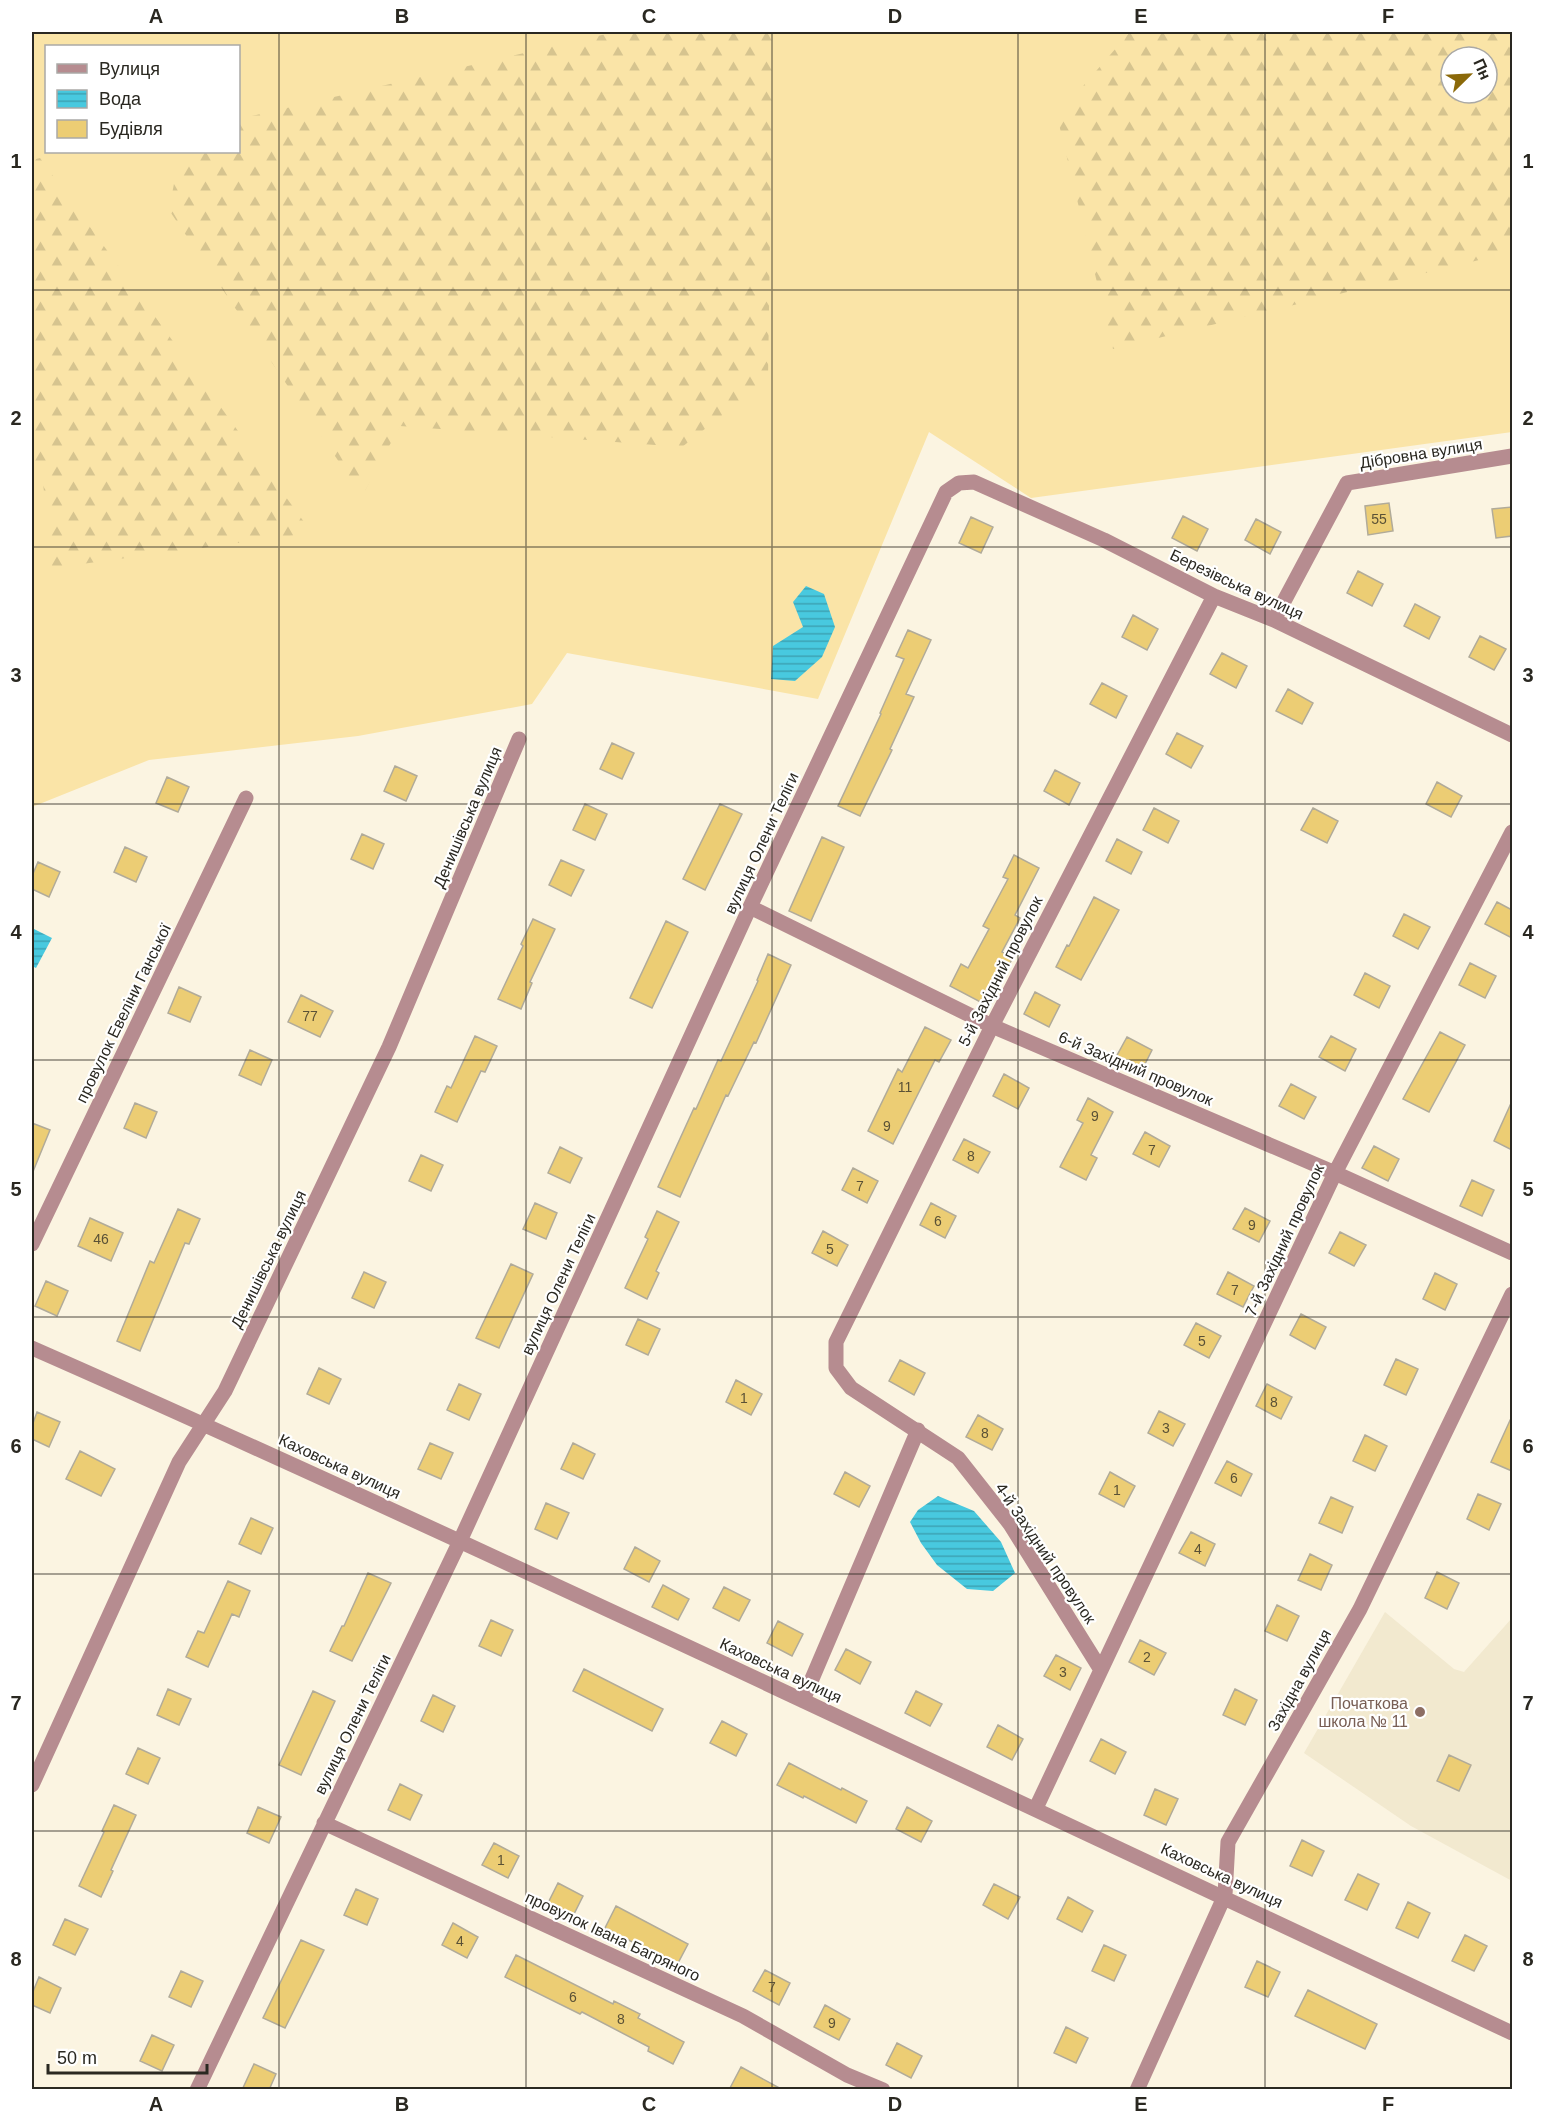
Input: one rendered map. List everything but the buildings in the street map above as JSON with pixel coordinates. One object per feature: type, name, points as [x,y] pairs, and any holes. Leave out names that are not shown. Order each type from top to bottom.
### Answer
[{"type":"street","name":"Дібровна вулиця","points":[[1274,620],[1347,483],[1512,456]]},
{"type":"street","name":"Березівська вулиця","points":[[946,492],[959,483],[974,482],[1104,540],[1214,596],[1274,620],[1512,735]]},
{"type":"street","name":"вулиця Олени Теліги","points":[[198,2089],[460,1541],[750,907],[946,492]]},
{"type":"street","name":"5-й Західний провулок","points":[[836,1368],[836,1342],[992,1026],[1214,596]]},
{"type":"street","name":"Денишівська вулиця","points":[[32,1785],[179,1462],[202,1423],[225,1391],[389,1047],[519,739]]},
{"type":"street","name":"провулок Евеліни Ганської","points":[[32,1244],[246,798]]},
{"type":"street","name":"7-й Західний провулок","points":[[1101,1670],[1335,1173],[1512,832]]},
{"type":"street","name":"6-й Західний провулок","points":[[750,907],[992,1026],[1335,1173],[1512,1253]]},
{"type":"street","name":"Західна вулиця","points":[[1137,2090],[1225,1895],[1228,1842],[1360,1609],[1512,1294]]},
{"type":"street","name":"Каховська вулиця","points":[[32,1348],[460,1541],[1225,1895],[1512,2032]]},
{"type":"street","name":"4-й Західний провулок","points":[[836,1368],[851,1388],[958,1458],[1010,1524],[1101,1670]]},
{"type":"street","points":[[803,1700],[918,1430]]},
{"type":"street","points":[[1036,1808],[1101,1670]]},
{"type":"street","name":"провулок Івана Багряного","points":[[324,1823],[743,2016],[847,2075],[883,2090]]},
{"type":"shaded area","name":"Початкова школа № 11","points":[[1385,1612],[1454,1669],[1464,1672],[1512,1618],[1512,1881],[1411,1826],[1304,1753]]},
{"type":"green space","points":[[32,32],[1512,32],[1512,432],[1031,498],[929,432],[818,699],[567,653],[532,704],[358,736],[149,760],[32,807]]},
{"type":"green space","points":[[615,32],[773,32],[768,379],[682,447],[400,426],[362,496],[169,210],[180,153],[240,153],[240,119]]},
{"type":"green space","points":[[1130,32],[1512,32],[1512,252],[1113,349],[1057,116]]},
{"type":"green space","points":[[40,158],[312,533],[52,568],[42,473],[32,459],[32,160]]},
{"type":"water","points":[[806,586],[824,594],[835,627],[822,657],[795,681],[771,679],[773,646],[803,627],[793,602]]},
{"type":"water","points":[[32,928],[52,938],[36,968],[32,966]]},
{"type":"water","points":[[938,1496],[974,1511],[1001,1542],[1015,1573],[993,1591],[967,1589],[937,1565],[921,1543],[910,1522],[918,1510]]},
{"type":"place","name":"Початкова школа № 11","points":[[1420,1712]]}]
